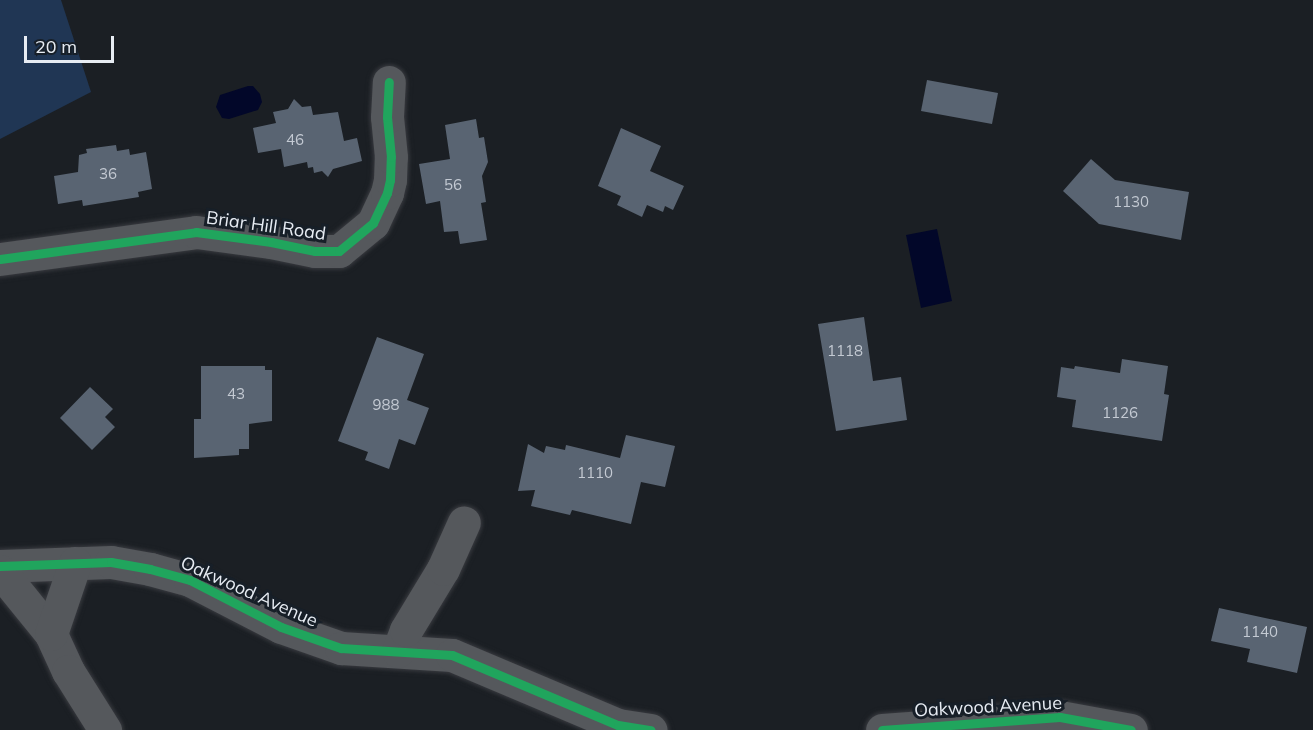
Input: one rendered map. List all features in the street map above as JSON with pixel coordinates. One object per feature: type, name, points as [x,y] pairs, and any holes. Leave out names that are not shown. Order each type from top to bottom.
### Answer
[{"type":"street","name":"Briar Hill Road","points":[[0,259],[196,232],[271,242],[315,251],[339,251],[373,223],[387,193],[391,157],[387,117],[389,82]]},
{"type":"street","points":[[398,651],[406,630],[443,569],[464,522]]},
{"type":"street","name":"Oakwood Avenue","points":[[0,568],[111,562],[150,568],[190,580],[281,627],[341,648],[452,655],[618,725],[651,730]]},
{"type":"street","points":[[51,634],[75,563]]},
{"type":"street","points":[[0,568],[51,634],[68,671],[105,730]]},
{"type":"street","name":"Oakwood Avenue","points":[[882,730],[1060,717],[1131,730]]},
{"type":"shaded area","points":[[0,0],[61,0],[91,92],[0,139]]},
{"type":"shaded area","points":[[253,86],[260,94],[262,102],[258,110],[229,119],[222,118],[216,107],[220,95]]},
{"type":"shaded area","points":[[937,229],[952,301],[921,308],[906,235]]},
{"type":"building","points":[[927,80],[998,93],[992,124],[921,111]]},
{"type":"building","points":[[294,99],[302,107],[311,106],[313,115],[338,112],[344,141],[357,138],[362,161],[333,169],[328,177],[322,171],[314,173],[313,167],[308,168],[307,162],[284,167],[281,149],[258,153],[253,128],[276,123],[273,112],[288,109]]},
{"type":"building","points":[[476,119],[479,138],[484,137],[488,162],[482,176],[486,202],[481,203],[487,240],[460,244],[458,231],[444,232],[440,201],[426,204],[419,164],[450,159],[445,125]]},
{"type":"building","points":[[621,128],[661,146],[650,171],[684,186],[673,210],[665,206],[663,212],[647,205],[642,217],[617,205],[621,196],[598,186]]},
{"type":"building","points":[[116,145],[117,151],[129,149],[130,155],[146,152],[152,189],[138,192],[139,197],[83,206],[82,200],[58,204],[54,176],[78,172],[79,155],[87,153],[86,149]]},
{"type":"building","points":[[1091,159],[1115,180],[1189,192],[1181,240],[1099,224],[1063,191]]},
{"type":"building","points":[[864,317],[873,381],[901,377],[907,420],[836,431],[818,324]]},
{"type":"building","points":[[377,337],[424,354],[407,400],[429,408],[415,445],[399,439],[389,469],[365,460],[368,452],[338,441]]},
{"type":"building","points":[[1122,359],[1168,366],[1164,394],[1169,395],[1162,441],[1072,427],[1076,400],[1057,397],[1061,367],[1074,369],[1075,366],[1120,373]]},
{"type":"building","points":[[201,366],[265,366],[265,370],[272,370],[272,421],[249,424],[249,449],[239,449],[239,455],[194,458],[194,419],[201,419]]},
{"type":"building","points":[[90,387],[113,409],[105,417],[115,427],[92,450],[60,418]]},
{"type":"building","points":[[626,435],[675,446],[665,487],[641,482],[631,524],[572,510],[570,515],[531,506],[535,490],[518,491],[528,444],[544,453],[546,446],[565,450],[566,445],[620,458]]},
{"type":"building","points":[[1219,608],[1307,627],[1297,673],[1247,662],[1250,649],[1211,641]]},
{"type":"cycle path","points":[[0,259],[196,232],[271,242],[315,251],[339,251],[373,223],[387,193],[391,157],[387,117],[389,82]]},
{"type":"cycle path","points":[[0,566],[111,562],[150,569],[190,580],[281,627],[341,648],[452,655],[618,725],[651,730]]},
{"type":"cycle path","points":[[882,730],[1060,717],[1131,730]]}]
